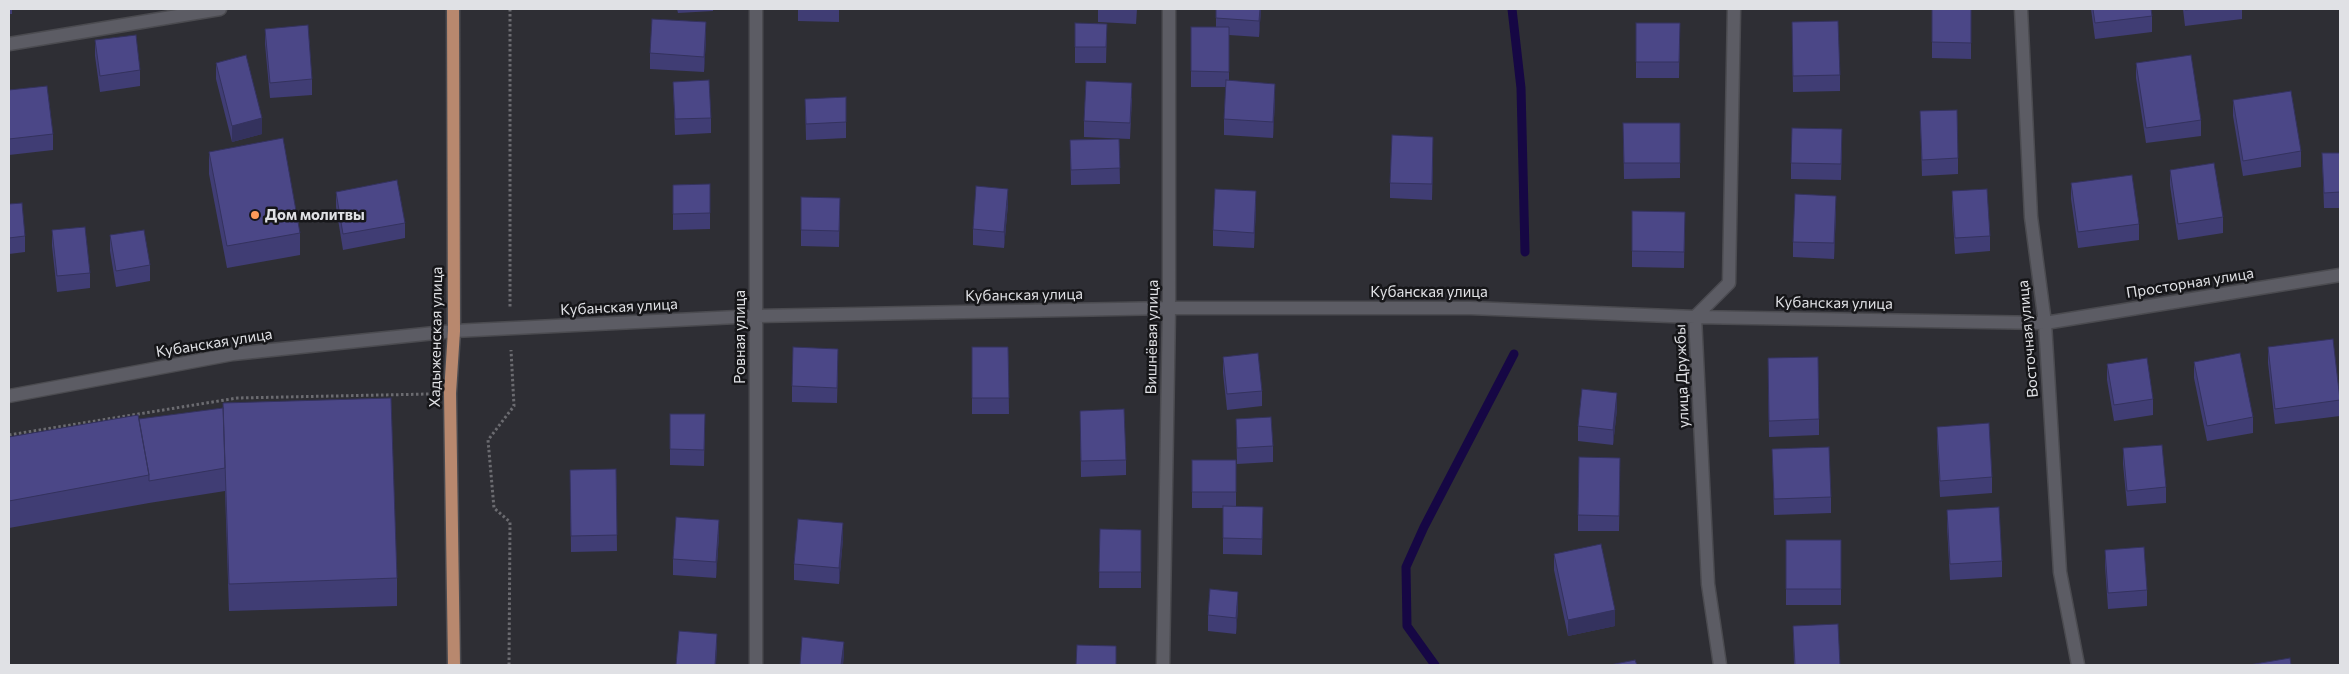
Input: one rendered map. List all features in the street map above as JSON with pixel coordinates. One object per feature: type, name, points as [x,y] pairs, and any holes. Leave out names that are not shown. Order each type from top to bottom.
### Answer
[{"type":"main road","name":"Хадыженская улица","points":[[453,9],[454,331],[450,393],[454,665]]},
{"type":"street","points":[[9,44],[220,9]]},
{"type":"street","name":"Ровная улица","points":[[756,9],[756,665]]},
{"type":"street","name":"Вишнёвая улица","points":[[1163,665],[1169,308],[1170,9]]},
{"type":"street","name":"улица Дружбы","points":[[1720,665],[1708,584],[1695,317],[1729,283],[1734,9]]},
{"type":"street","name":"Восточная улица","points":[[2021,9],[2032,217],[2045,323],[2060,572],[2078,665]]},
{"type":"street","name":"Просторная улица","points":[[2045,323],[2340,275]]},
{"type":"street","name":"Кубанская улица","points":[[9,396],[233,354],[454,331],[756,316],[1169,308],[1470,308],[1695,317],[2045,323]]},
{"type":"path","points":[[9,435],[237,398],[450,393]]},
{"type":"building","points":[[1216,9],[1260,9],[1259,21],[1216,18]]},
{"type":"building","points":[[1932,9],[1971,9],[1971,43],[1932,42]]},
{"type":"building","points":[[2093,9],[2151,9],[2152,16],[2095,23]]},
{"type":"building","points":[[652,19],[706,22],[704,57],[650,53]]},
{"type":"building","points":[[1838,21],[1840,75],[1793,76],[1792,22]]},
{"type":"building","points":[[1075,23],[1107,24],[1106,47],[1075,47]]},
{"type":"building","points":[[1636,23],[1680,23],[1679,62],[1636,62]]},
{"type":"building","points":[[308,25],[312,79],[270,83],[265,29]]},
{"type":"building","points":[[1191,27],[1229,27],[1229,72],[1191,71]]},
{"type":"building","points":[[136,35],[140,70],[100,76],[95,40]]},
{"type":"building","points":[[246,55],[262,118],[232,126],[216,63]]},
{"type":"building","points":[[2191,55],[2201,120],[2146,128],[2136,63]]},
{"type":"building","points":[[709,80],[711,118],[675,119],[673,82]]},
{"type":"building","points":[[1226,80],[1275,84],[1273,122],[1224,119]]},
{"type":"building","points":[[1086,81],[1132,83],[1130,123],[1084,121]]},
{"type":"building","points":[[47,86],[53,134],[9,139],[9,90]]},
{"type":"building","points":[[2291,91],[2301,151],[2243,161],[2233,100]]},
{"type":"building","points":[[846,97],[846,122],[806,124],[805,99]]},
{"type":"building","points":[[1957,110],[1958,158],[1922,160],[1920,111]]},
{"type":"building","points":[[1623,123],[1680,123],[1680,163],[1624,163]]},
{"type":"building","points":[[1792,128],[1842,129],[1841,164],[1791,163]]},
{"type":"building","points":[[1392,135],[1433,137],[1432,184],[1390,183]]},
{"type":"building","name":"Дом молитвы","points":[[283,138],[300,233],[227,246],[209,152]]},
{"type":"building","points":[[1119,139],[1120,168],[1071,170],[1070,140]]},
{"type":"building","points":[[2322,153],[2340,153],[2340,192],[2324,193]]},
{"type":"building","points":[[2214,163],[2223,217],[2178,224],[2170,170]]},
{"type":"building","points":[[2132,175],[2139,224],[2078,232],[2071,183]]},
{"type":"building","points":[[397,180],[405,223],[343,234],[336,192]]},
{"type":"building","points":[[710,184],[710,213],[673,214],[673,185]]},
{"type":"building","points":[[976,186],[1008,189],[1004,232],[973,229]]},
{"type":"building","points":[[1215,189],[1256,191],[1254,233],[1213,230]]},
{"type":"building","points":[[1987,189],[1990,236],[1955,238],[1952,191]]},
{"type":"building","points":[[1795,194],[1836,196],[1834,243],[1793,242]]},
{"type":"building","points":[[801,197],[840,198],[839,231],[801,230]]},
{"type":"building","points":[[22,203],[25,236],[9,238],[9,204]]},
{"type":"building","points":[[1632,211],[1685,212],[1684,252],[1632,251]]},
{"type":"building","points":[[85,227],[90,273],[57,276],[52,230]]},
{"type":"building","points":[[144,230],[150,265],[116,271],[110,235]]},
{"type":"building","points":[[2333,339],[2340,400],[2275,409],[2268,347]]},
{"type":"building","points":[[793,347],[838,349],[837,388],[792,386]]},
{"type":"building","points":[[972,347],[1008,347],[1009,398],[972,398]]},
{"type":"building","points":[[1258,353],[1262,391],[1227,394],[1223,357]]},
{"type":"building","points":[[2240,353],[2253,417],[2207,426],[2194,362]]},
{"type":"building","points":[[1818,357],[1819,419],[1769,421],[1768,358]]},
{"type":"building","points":[[2147,358],[2153,399],[2114,405],[2107,364]]},
{"type":"building","points":[[1582,389],[1617,393],[1613,430],[1578,426]]},
{"type":"building","points":[[391,398],[397,578],[229,584],[223,403]]},
{"type":"building","points":[[223,408],[225,468],[149,481],[139,419]]},
{"type":"building","points":[[1124,409],[1126,460],[1081,461],[1080,411]]},
{"type":"building","points":[[670,414],[705,414],[704,450],[670,449]]},
{"type":"building","points":[[138,415],[149,475],[9,501],[9,437]]},
{"type":"building","points":[[1271,417],[1273,446],[1237,448],[1236,419]]},
{"type":"building","points":[[1989,423],[1992,477],[1940,481],[1937,427]]},
{"type":"building","points":[[2162,445],[2166,487],[2127,491],[2123,448]]},
{"type":"building","points":[[1829,447],[1831,497],[1774,499],[1772,449]]},
{"type":"building","points":[[1579,457],[1620,458],[1619,516],[1578,515]]},
{"type":"building","points":[[1192,460],[1236,460],[1236,492],[1192,492]]},
{"type":"building","points":[[616,469],[617,535],[571,536],[570,470]]},
{"type":"building","points":[[1223,506],[1263,507],[1262,539],[1223,538]]},
{"type":"building","points":[[1999,507],[2002,561],[1950,564],[1947,510]]},
{"type":"building","points":[[676,517],[719,520],[716,562],[673,559]]},
{"type":"building","points":[[798,519],[843,523],[839,568],[794,564]]},
{"type":"building","points":[[1100,529],[1141,530],[1141,572],[1099,572]]},
{"type":"building","points":[[1786,540],[1841,540],[1841,589],[1786,589]]},
{"type":"building","points":[[1601,544],[1615,610],[1568,620],[1554,554]]},
{"type":"building","points":[[2144,547],[2147,590],[2108,593],[2105,550]]},
{"type":"building","points":[[1210,589],[1238,592],[1236,618],[1208,615]]},
{"type":"building","points":[[1838,624],[1840,665],[1795,665],[1793,626]]},
{"type":"building","points":[[679,631],[717,634],[715,665],[676,665]]},
{"type":"building","points":[[802,637],[844,642],[841,665],[800,665]]},
{"type":"building","points":[[1077,645],[1116,646],[1116,665],[1076,665]]},
{"type":"building","points":[[2290,658],[2291,665],[2249,665]]},
{"type":"building","points":[[1635,660],[1637,665],[1610,665]]},
{"type":"waterway","points":[[1512,9],[1521,88],[1525,252]]},
{"type":"waterway","points":[[1435,665],[1407,626],[1406,567],[1424,527],[1514,354]]},
{"type":"place","name":"Дом молитвы","points":[[255,215]]}]
